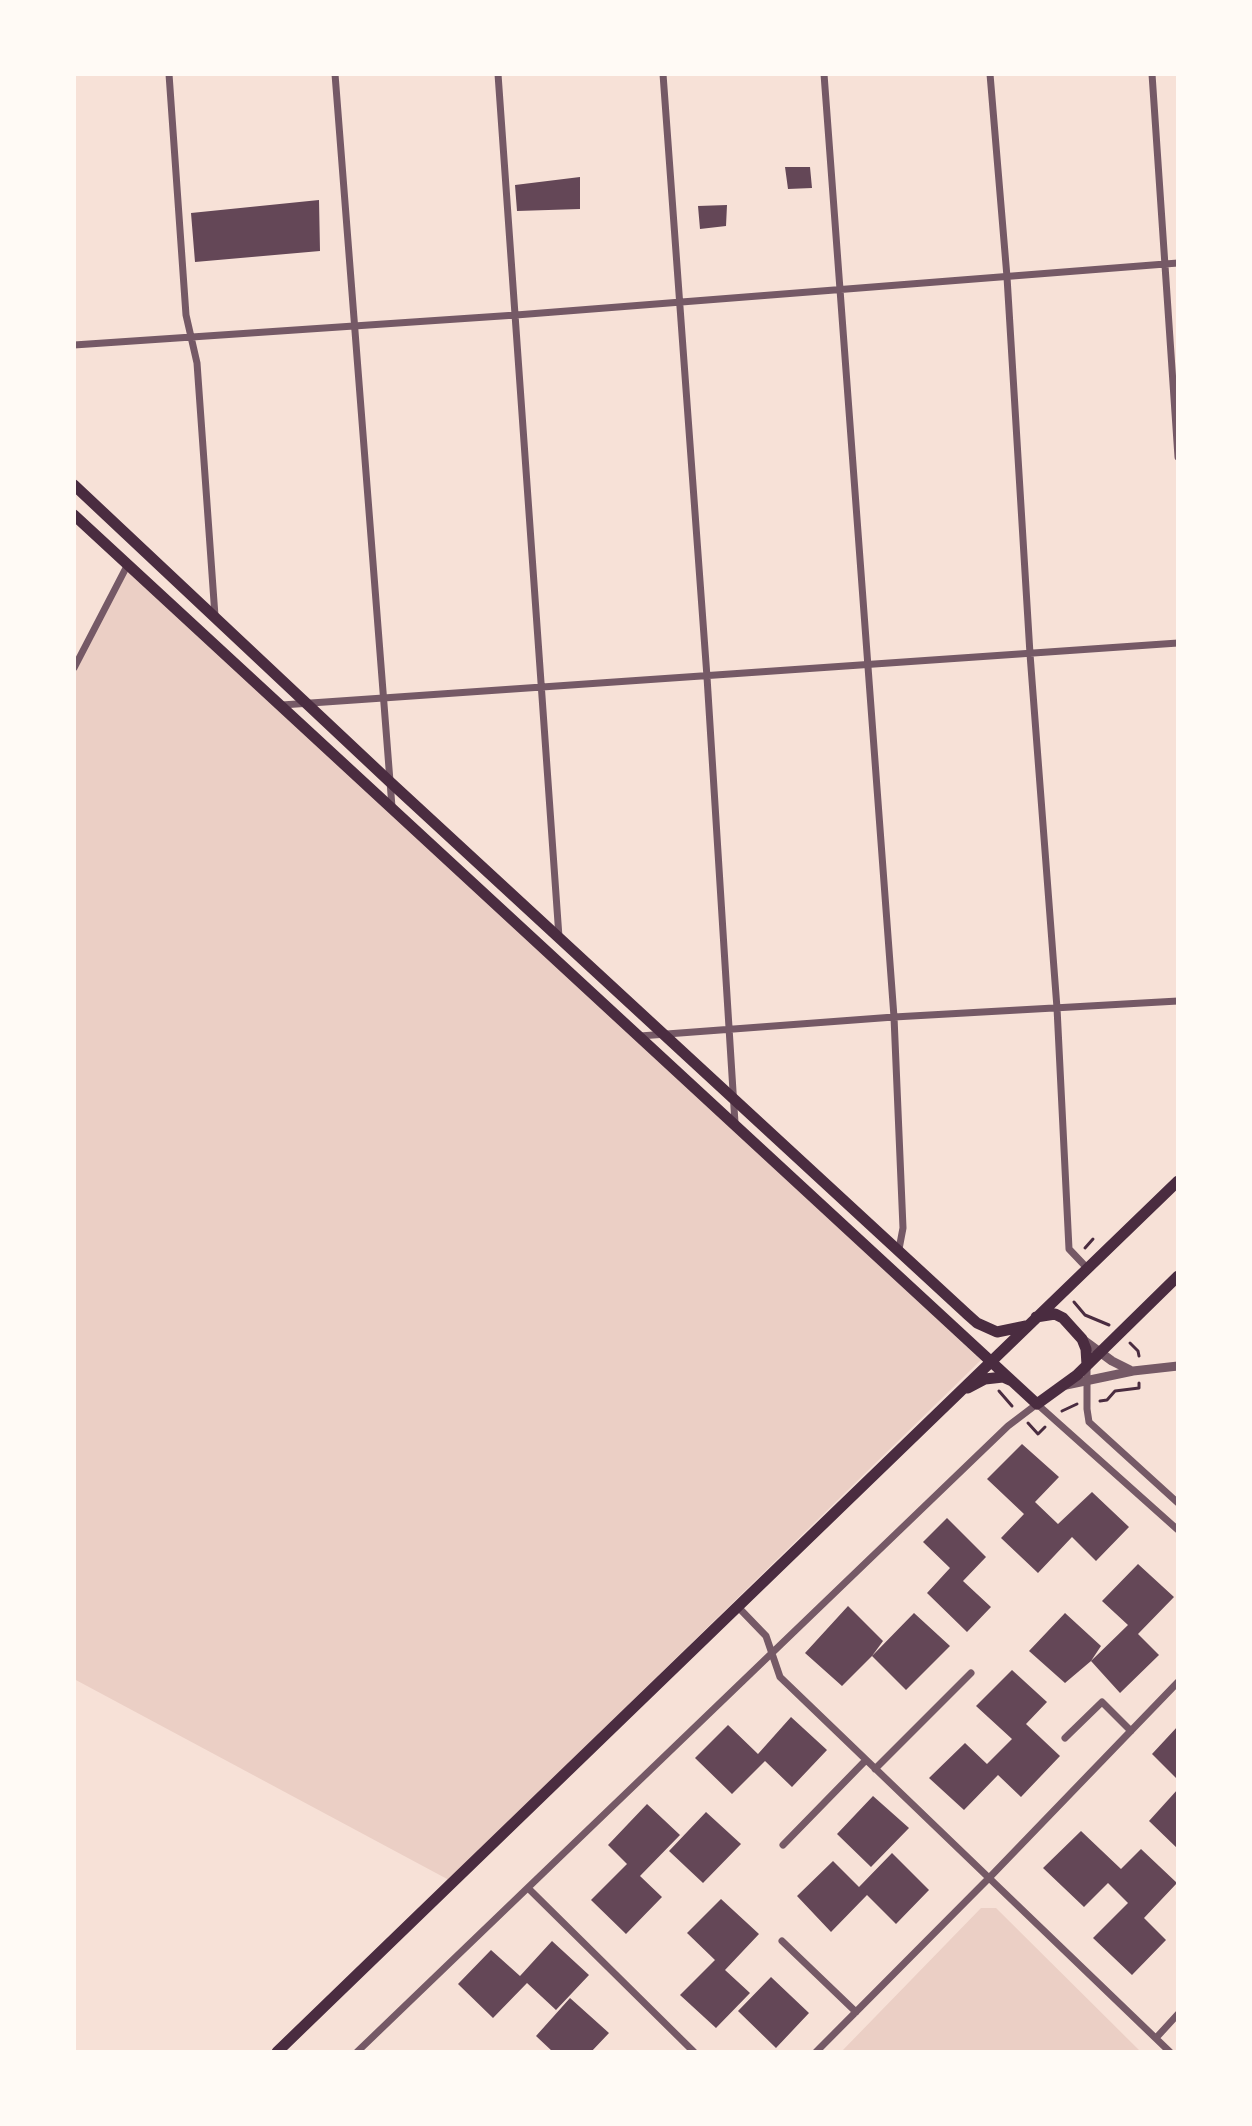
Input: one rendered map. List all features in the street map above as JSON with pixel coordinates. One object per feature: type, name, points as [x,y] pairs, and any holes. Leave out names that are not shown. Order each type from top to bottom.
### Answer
[{"type":"main road","points":[[74,485],[389,781],[977,1323],[997,1332],[1055,1314],[1063,1318],[1082,1339],[1087,1365]]},
{"type":"main road","points":[[74,515],[1037,1404],[1066,1385],[1178,1276]]},
{"type":"main road","points":[[277,2052],[1178,1181]]},
{"type":"main road","points":[[945,1404],[985,1379],[1003,1377],[1015,1382]]},
{"type":"street","points":[[169,74],[186,315],[197,363],[215,616]]},
{"type":"street","points":[[335,74],[392,807]]},
{"type":"street","points":[[498,74],[559,937]]},
{"type":"street","points":[[663,74],[707,677],[735,1123]]},
{"type":"street","points":[[824,74],[894,1017],[903,1228],[899,1249]]},
{"type":"street","points":[[990,74],[1007,277],[1030,654],[1057,1008],[1069,1249],[1088,1269]]},
{"type":"street","points":[[1152,74],[1178,457]]},
{"type":"street","points":[[74,345],[516,315],[1178,263]]},
{"type":"street","points":[[74,668],[128,564]]},
{"type":"street","points":[[282,705],[1178,643]]},
{"type":"street","points":[[640,1036],[894,1017],[1178,1001]]},
{"type":"street","points":[[1082,1339],[1122,1367],[1133,1371]]},
{"type":"street","points":[[1087,1365],[1089,1422],[1178,1503]]},
{"type":"street","points":[[1066,1385],[1133,1371],[1178,1366]]},
{"type":"street","points":[[357,2052],[1008,1426],[1037,1404],[1178,1530]]},
{"type":"street","points":[[739,1608],[766,1636],[780,1677],[1170,2052]]},
{"type":"street","points":[[875,1769],[971,1673]]},
{"type":"street","points":[[816,2052],[1178,1682]]},
{"type":"street","points":[[1065,1738],[1102,1702],[1131,1731]]},
{"type":"street","points":[[783,1845],[866,1760]]},
{"type":"street","points":[[529,1889],[694,2052]]},
{"type":"street","points":[[782,1941],[856,2012]]},
{"type":"street","points":[[1156,2038],[1178,2014]]},
{"type":"shaded area","points":[[128,568],[981,1360],[449,1880],[74,1679],[74,671]]},
{"type":"shaded area","points":[[981,1908],[996,1908],[1141,2052],[841,2052]]},
{"type":"building","points":[[785,167],[810,167],[812,188],[788,189]]},
{"type":"building","points":[[580,177],[580,209],[517,211],[515,185]]},
{"type":"building","points":[[319,200],[320,251],[195,262],[191,213]]},
{"type":"building","points":[[727,205],[726,226],[700,229],[698,206]]},
{"type":"building","points":[[1022,1444],[1059,1477],[1035,1502],[1058,1524],[1092,1492],[1129,1527],[1096,1561],[1072,1537],[1038,1573],[1001,1538],[1024,1514],[987,1479]]},
{"type":"building","points":[[947,1518],[986,1557],[963,1581],[991,1607],[967,1632],[927,1593],[950,1568],[923,1542]]},
{"type":"building","points":[[1138,1564],[1174,1597],[1138,1634],[1159,1655],[1120,1693],[1091,1661],[1128,1625],[1102,1601]]},
{"type":"building","points":[[848,1606],[883,1641],[842,1686],[805,1653]]},
{"type":"building","points":[[914,1613],[950,1646],[906,1690],[872,1656]]},
{"type":"building","points":[[1065,1613],[1101,1646],[1091,1661],[1065,1683],[1029,1651]]},
{"type":"building","points":[[1012,1670],[1047,1702],[1026,1724],[1060,1756],[1021,1797],[998,1775],[964,1810],[929,1778],[965,1743],[987,1764],[1012,1739],[976,1706]]},
{"type":"building","points":[[791,1717],[827,1750],[792,1787],[765,1761],[732,1794],[695,1758],[728,1725],[758,1754]]},
{"type":"building","points":[[1178,1726],[1178,1780],[1152,1754]]},
{"type":"building","points":[[1178,1789],[1178,1849],[1149,1821]]},
{"type":"building","points":[[873,1796],[909,1828],[871,1867],[837,1834]]},
{"type":"building","points":[[647,1804],[680,1835],[640,1876],[662,1897],[626,1934],[591,1900],[627,1864],[608,1845]]},
{"type":"building","points":[[706,1812],[741,1844],[703,1883],[669,1851]]},
{"type":"building","points":[[1081,1831],[1121,1869],[1141,1849],[1177,1883],[1144,1918],[1166,1940],[1132,1975],[1093,1938],[1128,1903],[1108,1883],[1084,1907],[1043,1868]]},
{"type":"building","points":[[892,1853],[929,1890],[896,1924],[867,1895],[831,1932],[797,1896],[833,1861],[859,1887]]},
{"type":"building","points":[[721,1899],[759,1934],[725,1970],[750,1993],[716,2028],[680,1995],[715,1960],[687,1933]]},
{"type":"building","points":[[552,1941],[589,1975],[556,2010],[527,1983],[493,2018],[458,1984],[491,1950],[520,1976]]},
{"type":"building","points":[[771,1977],[809,2013],[776,2048],[738,2011]]},
{"type":"building","points":[[570,1998],[609,2033],[591,2052],[553,2052],[536,2036]]}]
